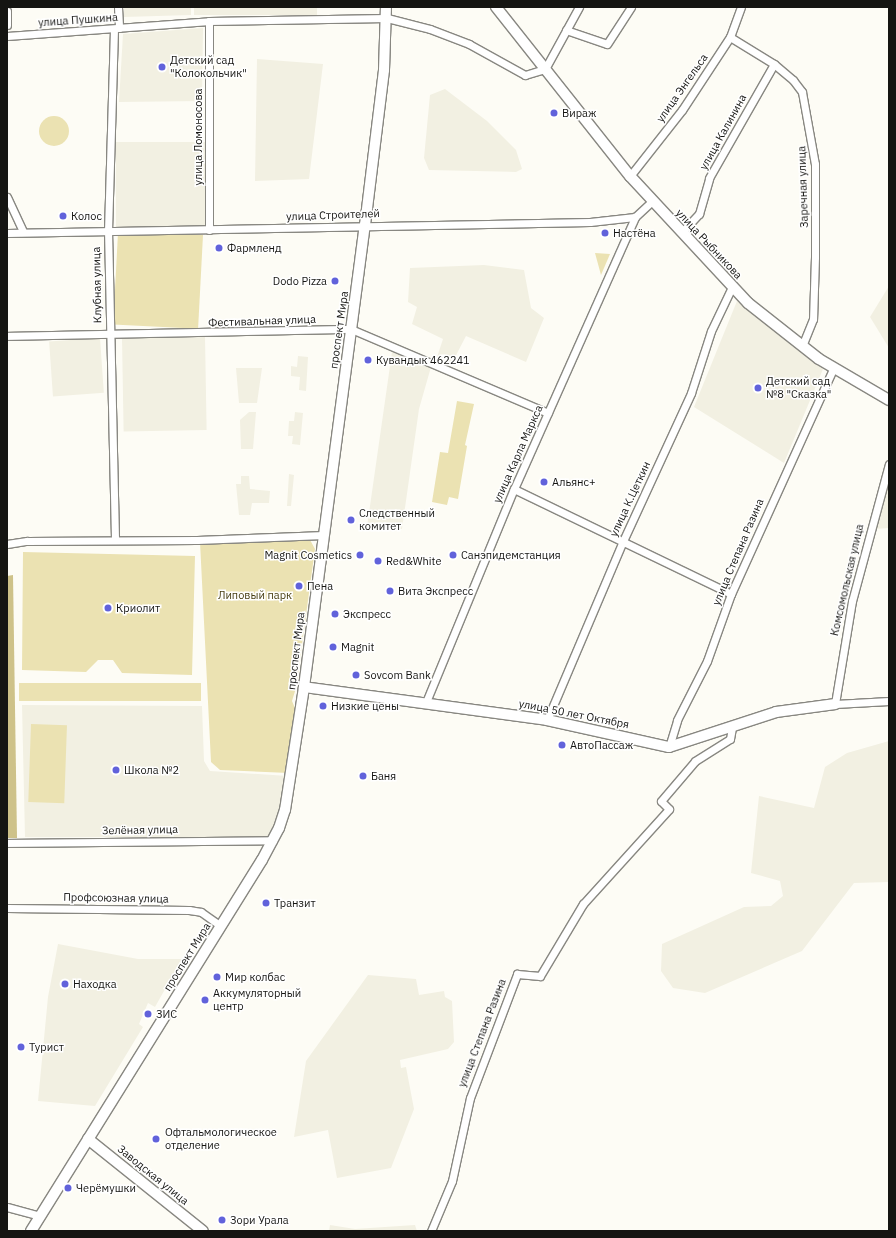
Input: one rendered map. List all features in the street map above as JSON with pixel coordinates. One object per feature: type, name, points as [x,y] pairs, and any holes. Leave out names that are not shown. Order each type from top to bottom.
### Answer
[{"type":"main road","name":"проспект Мира","points":[[31,1231],[273,840],[284,810],[304,687],[365,225],[384,70],[387,18],[386,7]]},
{"type":"main road","name":"улица Рыбникова","points":[[496,7],[630,176],[732,287],[748,303],[833,369],[889,400]]},
{"type":"main road","name":"улица 50 лет Октября","points":[[304,687],[426,702],[547,720],[669,747],[732,728],[776,712],[835,704]]},
{"type":"main road","name":"Заводская улица","points":[[88,1139],[203,1231]]},
{"type":"street","name":"Клубная улица","points":[[115,540],[113,349],[109,334],[108,230],[118,7]]},
{"type":"street","points":[[545,69],[579,7]]},
{"type":"street","points":[[566,30],[607,44],[631,7]]},
{"type":"street","name":"улица Энгельса","points":[[630,176],[682,110],[730,37],[741,7]]},
{"type":"street","points":[[7,11],[7,25]]},
{"type":"street","name":"улица Пушкина","points":[[7,36],[209,21],[387,18],[430,29],[469,44],[525,75],[545,69]]},
{"type":"street","name":"улица Ломоносова","points":[[209,21],[209,230]]},
{"type":"street","name":"Заречная улица","points":[[730,37],[774,64],[793,80],[802,92],[815,164],[813,318],[802,346]]},
{"type":"street","name":"улица Калинина","points":[[682,232],[699,214],[709,178],[774,64]]},
{"type":"street","points":[[7,197],[23,231]]},
{"type":"street","points":[[636,217],[652,200]]},
{"type":"street","name":"улица Строителей","points":[[7,233],[23,231],[209,230],[365,225],[590,222],[636,217]]},
{"type":"street","name":"улица Карла Маркса","points":[[426,702],[514,489],[636,217]]},
{"type":"street","name":"улица К.Цеткин","points":[[547,720],[623,541],[691,394],[711,330],[732,287]]},
{"type":"street","name":"Фестивальная улица","points":[[7,336],[187,334],[351,329],[548,413]]},
{"type":"street","name":"улица Степана Разина","points":[[669,747],[677,720],[707,660],[731,594],[833,369]]},
{"type":"street","name":"Комсомольская улица","points":[[835,704],[852,601],[889,464]]},
{"type":"street","points":[[514,489],[731,594]]},
{"type":"street","points":[[7,544],[27,541],[324,535]]},
{"type":"street","points":[[835,704],[889,701]]},
{"type":"street","name":"улица Степана Разина","points":[[431,1231],[452,1181],[470,1098],[516,974],[540,976],[583,904],[669,809],[661,801],[695,761],[730,739],[732,728]]},
{"type":"street","name":"Зелёная улица","points":[[7,843],[273,840]]},
{"type":"street","name":"Профсоюзная улица","points":[[7,908],[189,910],[200,912],[221,926]]},
{"type":"street","points":[[7,1207],[40,1216]]},
{"type":"shaded area","points":[[124,7],[191,7],[191,15],[124,17]]},
{"type":"shaded area","points":[[194,7],[317,7],[317,15],[194,15]]},
{"type":"shaded area","name":"Детский сад \"Колокольчик\"","points":[[203,28],[202,101],[119,102],[123,34]]},
{"type":"shaded area","points":[[257,59],[323,64],[309,179],[255,181]]},
{"type":"shaded area","points":[[445,89],[487,121],[516,150],[522,169],[516,172],[429,170],[424,158],[430,95]]},
{"type":"shaded area","points":[[116,142],[207,142],[207,228],[116,228]]},
{"type":"shaded area","points":[[484,265],[524,270],[531,308],[544,318],[526,362],[466,336],[452,363],[437,357],[443,339],[412,324],[417,307],[408,302],[410,268]]},
{"type":"shaded area","points":[[889,286],[889,348],[870,317]]},
{"type":"shaded area","name":"Детский сад №8 \"Сказка\"","points":[[737,301],[823,369],[784,463],[694,407]]},
{"type":"shaded area","points":[[205,337],[207,430],[124,431],[122,338]]},
{"type":"shaded area","points":[[100,338],[104,393],[53,396],[49,342]]},
{"type":"shaded area","points":[[392,352],[431,367],[419,409],[402,529],[367,527]]},
{"type":"shaded area","points":[[298,356],[308,357],[306,391],[299,390],[300,377],[291,376],[291,366],[297,367]]},
{"type":"shaded area","points":[[236,368],[262,368],[257,403],[239,403]]},
{"type":"shaded area","points":[[249,412],[256,412],[253,449],[241,449],[240,420]]},
{"type":"shaded area","points":[[295,412],[303,413],[300,445],[292,444],[293,436],[288,436],[289,421],[294,421]]},
{"type":"shaded area","points":[[289,474],[294,475],[291,506],[287,506]]},
{"type":"shaded area","points":[[241,476],[249,476],[250,489],[270,491],[269,503],[252,503],[250,515],[239,515],[236,484],[241,484]]},
{"type":"shaded area","points":[[887,483],[889,483],[889,528],[875,529]]},
{"type":"shaded area","points":[[13,575],[17,838],[7,838],[7,576]]},
{"type":"shaded area","name":"Школа №2","points":[[22,705],[202,706],[204,761],[210,771],[288,776],[282,807],[271,837],[25,837]]},
{"type":"shaded area","points":[[889,741],[889,882],[854,883],[802,951],[705,993],[673,988],[661,971],[662,944],[744,907],[771,906],[783,896],[780,881],[751,873],[759,796],[814,808],[825,767],[847,753]]},
{"type":"shaded area","points":[[58,944],[138,959],[182,959],[155,1007],[148,1003],[139,1024],[143,1027],[95,1106],[38,1101],[48,997]]},
{"type":"shaded area","points":[[368,975],[416,979],[419,995],[444,991],[445,997],[452,1001],[454,1042],[448,1049],[400,1060],[401,1068],[406,1067],[414,1109],[391,1168],[337,1178],[328,1130],[294,1137],[306,1061]]},
{"type":"shaded area","points":[[330,1225],[355,1229],[415,1225],[417,1231],[329,1231]]},
{"type":"green space","points":[[54,116],[65,120],[69,131],[65,142],[54,146],[43,142],[39,131],[43,120]]},
{"type":"green space","points":[[118,231],[203,235],[198,329],[113,324]]},
{"type":"green space","points":[[595,253],[610,254],[601,275]]},
{"type":"green space","points":[[457,401],[474,404],[465,445],[467,446],[458,499],[449,497],[447,505],[432,502],[440,452],[448,453]]},
{"type":"green space","name":"Липовый парк","points":[[309,538],[315,549],[296,688],[292,701],[297,713],[289,773],[220,770],[211,762],[200,542]]},
{"type":"green space","name":"Криолит","points":[[23,552],[195,556],[192,675],[122,673],[113,660],[98,660],[86,672],[22,670]]},
{"type":"green space","points":[[19,683],[201,683],[201,701],[19,701]]},
{"type":"green space","points":[[31,724],[67,725],[64,803],[28,802]]},
{"type":"place","name":"Детский сад \"Колокольчик\"","points":[[162,67]]},
{"type":"place","name":"Вираж","points":[[554,113]]},
{"type":"place","name":"Колос","points":[[63,216]]},
{"type":"place","name":"Настёна","points":[[605,233]]},
{"type":"place","name":"Фармленд","points":[[219,248]]},
{"type":"place","name":"Dodo Pizza","points":[[335,281]]},
{"type":"place","name":"Кувандык 462241","points":[[368,360]]},
{"type":"place","name":"Детский сад №8 \"Сказка\"","points":[[758,388]]},
{"type":"place","name":"Альянс+","points":[[544,482]]},
{"type":"place","name":"Следственный комитет","points":[[351,520]]},
{"type":"place","name":"Magnit Cosmetics","points":[[360,555]]},
{"type":"place","name":"Санэпидемстанция","points":[[453,555]]},
{"type":"place","name":"Red&White","points":[[378,561]]},
{"type":"place","name":"Пена","points":[[299,586]]},
{"type":"place","name":"Вита Экспресс","points":[[390,591]]},
{"type":"place","name":"Криолит","points":[[108,608]]},
{"type":"place","name":"Экспресс","points":[[335,614]]},
{"type":"place","name":"Magnit","points":[[333,647]]},
{"type":"place","name":"Sovcom Bank","points":[[356,675]]},
{"type":"place","name":"Низкие цены","points":[[323,706]]},
{"type":"place","name":"АвтоПассаж","points":[[562,745]]},
{"type":"place","name":"Школа №2","points":[[116,770]]},
{"type":"place","name":"Баня","points":[[363,776]]},
{"type":"place","name":"Транзит","points":[[266,903]]},
{"type":"place","name":"Мир колбас","points":[[217,977]]},
{"type":"place","name":"Находка","points":[[65,984]]},
{"type":"place","name":"Аккумуляторный центр","points":[[205,1000]]},
{"type":"place","name":"ЗИС","points":[[148,1014]]},
{"type":"place","name":"Турист","points":[[21,1047]]},
{"type":"place","name":"Офтальмологическое отделение","points":[[156,1139]]},
{"type":"place","name":"Черёмушки","points":[[68,1188]]},
{"type":"place","name":"Зори Урала","points":[[222,1220]]}]
